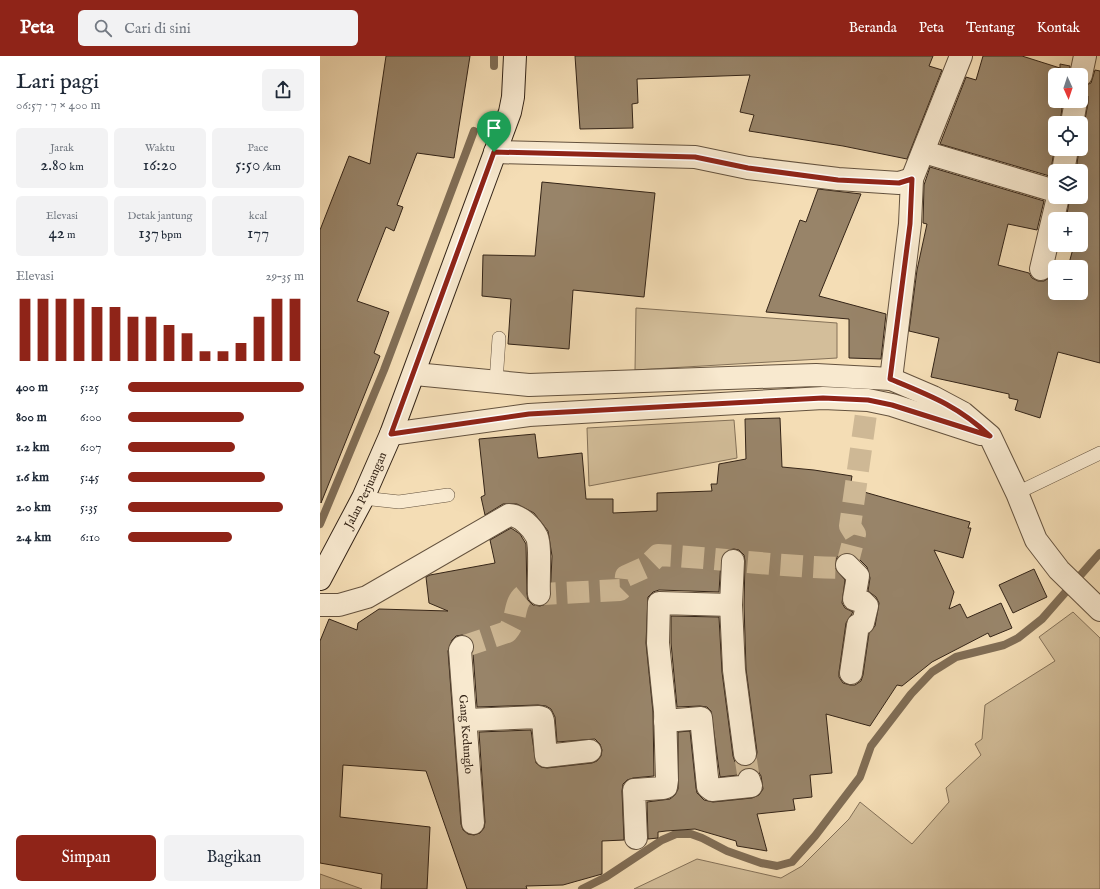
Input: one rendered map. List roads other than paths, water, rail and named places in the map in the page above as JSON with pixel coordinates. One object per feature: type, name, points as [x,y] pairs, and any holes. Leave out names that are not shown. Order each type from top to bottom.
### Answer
[{"type":"street","name":"Jalan Perjuangan","points":[[322,569],[363,498],[415,374],[511,104],[515,56]]},
{"type":"street","points":[[890,379],[910,224],[912,179],[924,152],[960,56]]},
{"type":"street","points":[[1082,68],[1084,56]]},
{"type":"street","points":[[494,152],[695,157],[748,168],[838,180],[899,183],[912,179]]},
{"type":"street","points":[[924,152],[1048,189]]},
{"type":"street","points":[[1041,269],[1056,204]]},
{"type":"street","points":[[415,374],[529,385],[816,375],[890,379],[933,396],[963,413],[990,436],[1017,493],[1036,540],[1059,570],[1093,603]]},
{"type":"street","points":[[529,385],[529,414]]},
{"type":"street","points":[[391,434],[529,414],[823,398],[868,400],[892,405],[990,436]]},
{"type":"street","points":[[320,605],[339,605],[367,597],[509,515],[514,515],[524,521],[537,538],[539,594]]},
{"type":"street","points":[[733,561],[731,605],[734,670],[745,754]]},
{"type":"street","points":[[847,565],[858,576],[854,599],[863,602],[867,606],[863,623],[858,625],[850,673]]},
{"type":"street","points":[[636,838],[634,790],[666,787],[667,780],[665,721],[658,643],[659,603],[731,605]]},
{"type":"street","name":"Gang Kedunglo","points":[[462,647],[460,650],[473,823]]},
{"type":"street","points":[[466,720],[539,717],[542,718],[543,721],[546,756],[590,751]]},
{"type":"street","points":[[665,721],[701,718],[708,787],[712,790],[751,786],[749,780]]},
{"type":"lane","points":[[496,382],[499,338]]},
{"type":"lane","points":[[1017,493],[1100,453]]},
{"type":"lane","points":[[363,498],[399,502],[448,495]]},
{"type":"waterway","points":[[494,56],[494,66]]},
{"type":"waterway","points":[[320,524],[384,370],[474,131]]},
{"type":"waterway","points":[[582,889],[606,877],[662,840],[676,834],[691,834],[727,851],[761,863],[777,866],[792,862],[815,836],[860,777],[871,746],[911,694],[932,672],[956,657],[1004,645],[1018,638],[1042,619],[1100,553]]},
{"type":"tunnel","points":[[462,647],[507,632],[513,622],[518,602],[524,595],[620,590],[625,585],[626,576],[646,567],[658,555],[797,566],[844,568],[847,565],[855,534],[850,526],[868,400]]},
{"type":"tunnel","points":[[745,754],[749,780]]}]
